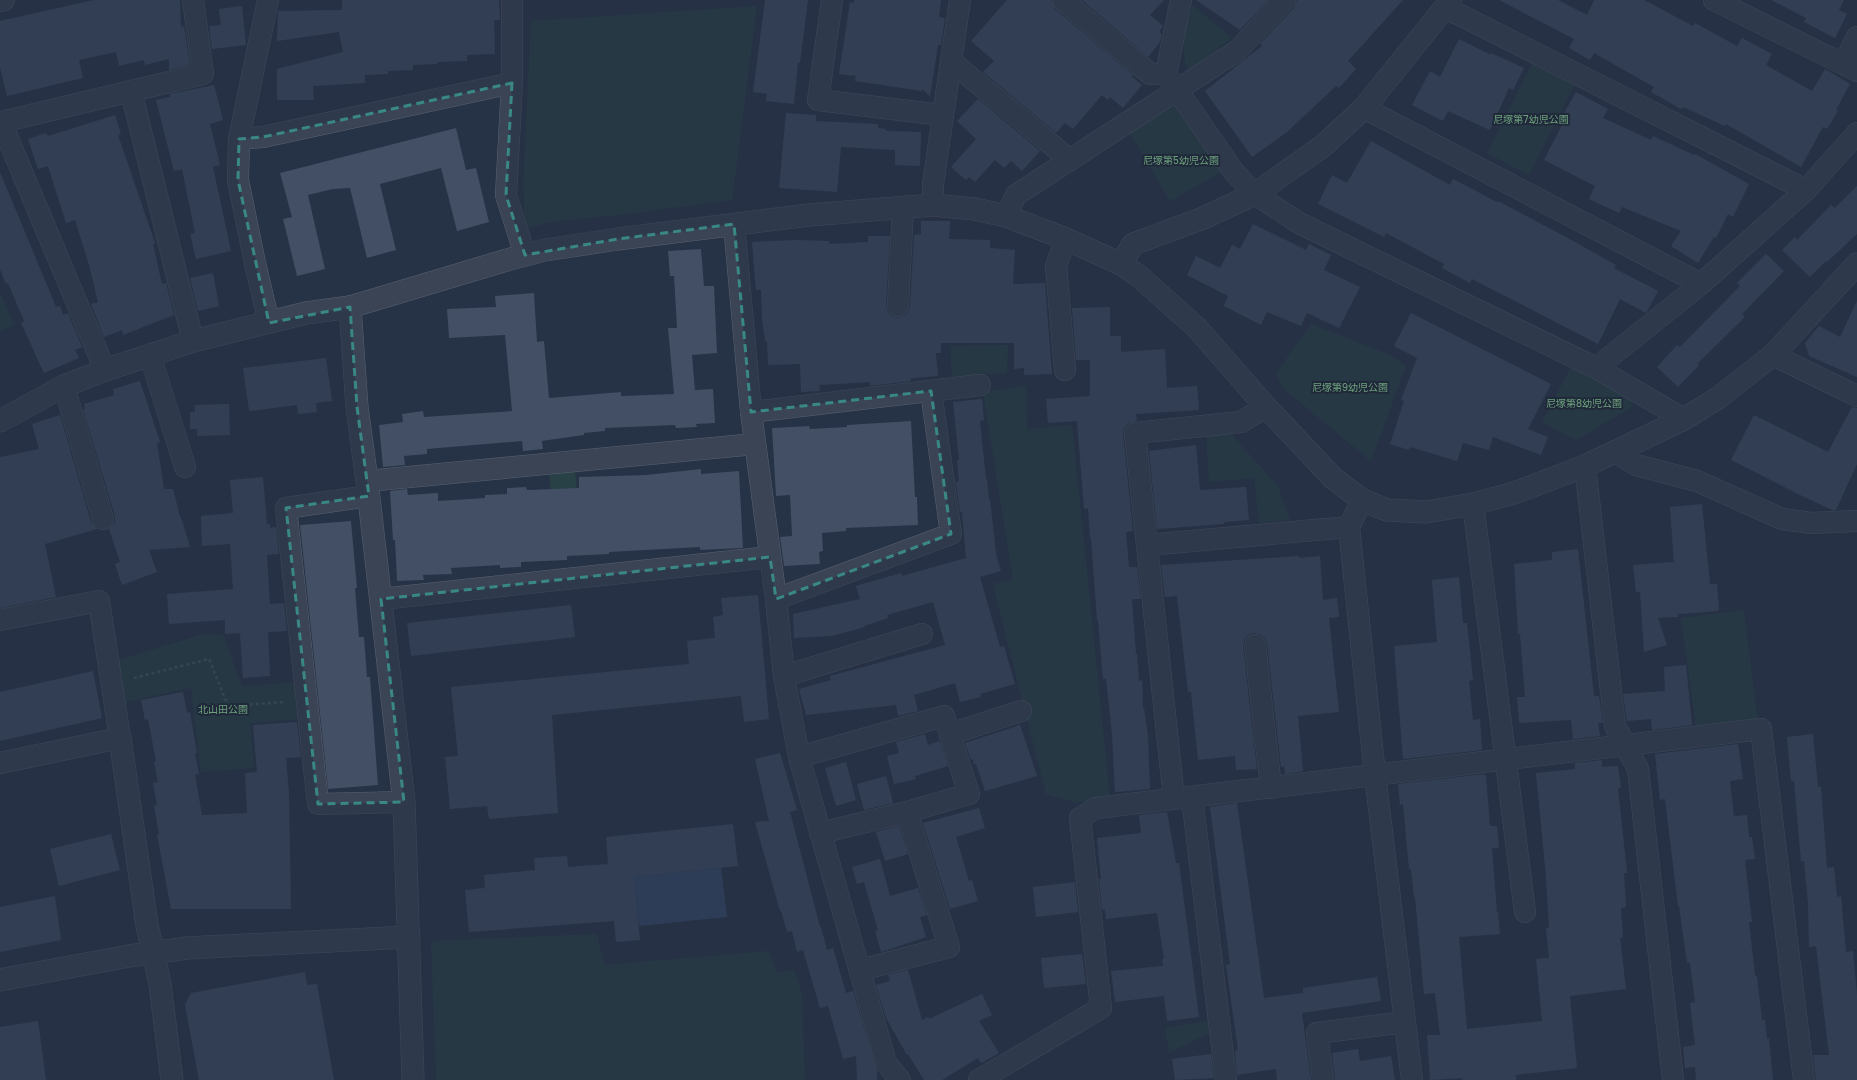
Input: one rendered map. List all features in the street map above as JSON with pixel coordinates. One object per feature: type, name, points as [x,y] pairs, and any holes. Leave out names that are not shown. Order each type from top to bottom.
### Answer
[{"type":"street","points":[[0,1],[4,0]]},
{"type":"street","points":[[105,370],[1,122],[202,74],[193,0]]},
{"type":"street","points":[[268,0],[239,139],[238,180],[269,323]]},
{"type":"street","points":[[512,0],[512,83],[506,196],[525,255]]},
{"type":"street","points":[[832,0],[818,100],[942,115]]},
{"type":"street","points":[[933,206],[933,184],[942,115],[952,62],[960,0]]},
{"type":"street","points":[[1063,0],[1150,74],[1172,82],[1234,172],[1255,194],[1299,223],[1596,368],[1684,418]]},
{"type":"street","points":[[1172,82],[1181,0]]},
{"type":"street","points":[[1006,216],[1016,195],[1070,160],[1172,82],[1237,51],[1285,0]]},
{"type":"street","points":[[1714,0],[1741,6],[1851,67],[1857,37]]},
{"type":"street","points":[[1121,264],[1133,244],[1201,219],[1255,194],[1322,146],[1364,108],[1448,5],[1467,19],[1806,190]]},
{"type":"street","points":[[952,62],[1070,160]]},
{"type":"street","points":[[239,139],[263,137],[512,83]]},
{"type":"street","points":[[131,91],[193,342]]},
{"type":"street","points":[[1364,108],[1701,284]]},
{"type":"street","points":[[1596,368],[1701,284],[1806,190],[1857,133]]},
{"type":"street","points":[[0,421],[64,386],[150,355],[193,342],[306,313],[350,307],[545,250],[618,239],[809,215],[933,206],[976,209],[1006,216],[1066,239],[1121,264],[1140,277],[1197,328],[1266,407],[1333,478],[1362,500],[1387,510],[1426,512],[1473,504],[1514,493],[1586,466],[1684,418],[1718,398],[1773,355],[1857,264]]},
{"type":"street","points":[[898,306],[903,207]]},
{"type":"street","points":[[734,224],[751,412],[776,599],[784,676],[799,757],[886,1063],[900,1080]]},
{"type":"street","points":[[1065,370],[1050,273],[1056,266],[1066,239]]},
{"type":"street","points":[[350,307],[356,407],[368,489],[404,802],[413,1080]]},
{"type":"street","points":[[150,355],[185,467]]},
{"type":"street","points":[[1773,355],[1857,396]]},
{"type":"street","points":[[751,412],[980,385]]},
{"type":"street","points":[[64,386],[103,519]]},
{"type":"street","points":[[776,599],[951,534],[931,391]]},
{"type":"street","points":[[1226,1080],[1183,798],[1147,545],[1135,433],[1241,422],[1266,407]]},
{"type":"street","points":[[404,802],[318,804],[286,508],[368,489],[755,444]]},
{"type":"street","points":[[1615,452],[1636,465],[1697,481],[1782,519],[1811,523],[1857,521]]},
{"type":"street","points":[[1586,466],[1615,726],[1638,769],[1673,1080]]},
{"type":"street","points":[[1362,500],[1349,527],[1375,775],[1412,1080]]},
{"type":"street","points":[[1473,504],[1526,912]]},
{"type":"street","points":[[1147,545],[1349,527]]},
{"type":"street","points":[[381,599],[770,557]]},
{"type":"street","points":[[0,620],[99,601],[147,925],[160,984],[172,1080]]},
{"type":"street","points":[[784,676],[922,634]]},
{"type":"street","points":[[1255,645],[1271,788]]},
{"type":"street","points":[[950,734],[1021,711]]},
{"type":"street","points":[[799,757],[944,716],[969,794],[907,812],[820,833]]},
{"type":"street","points":[[979,1080],[1101,1008],[1080,818],[1096,808],[1761,729],[1804,1080]]},
{"type":"street","points":[[0,763],[120,738]]},
{"type":"street","points":[[860,970],[949,947],[907,812]]},
{"type":"street","points":[[0,980],[122,957],[187,948],[409,937]]},
{"type":"street","points":[[1323,1080],[1318,1033],[1405,1022]]},
{"type":"path","points":[[112,684],[209,659],[228,706],[307,701]]},
{"type":"highlighted area","points":[[512,83],[506,195],[525,255],[618,239],[734,224],[751,412],[931,391],[951,534],[776,599],[770,557],[381,599],[404,802],[318,804],[286,508],[369,496],[357,407],[350,307],[269,323],[238,180],[239,139],[263,137]]},
{"type":"green space","points":[[1192,5],[1232,38],[1196,66],[1188,68],[1185,61],[1184,45]]},
{"type":"green space","points":[[757,6],[732,200],[619,215],[549,222],[525,229],[523,185],[531,21]]},
{"type":"green space","name":"尼塚第7幼児公園","points":[[1532,64],[1574,85],[1529,175],[1487,153]]},
{"type":"green space","name":"尼塚第5幼児公園","points":[[1176,101],[1225,170],[1170,201],[1128,129]]},
{"type":"green space","points":[[0,292],[14,325],[0,331]]},
{"type":"green space","name":"尼塚第9幼児公園","points":[[1311,324],[1390,355],[1406,366],[1371,461],[1283,388],[1276,374]]},
{"type":"green space","points":[[1008,345],[1007,373],[952,377],[950,346]]},
{"type":"green space","name":"尼塚第8幼児公園","points":[[1572,365],[1630,394],[1632,407],[1576,440],[1542,422]]},
{"type":"green space","points":[[1026,386],[1027,429],[1072,425],[1110,797],[1077,803],[1046,794],[993,584],[1013,580],[983,392]]},
{"type":"green space","points":[[1228,431],[1278,486],[1290,520],[1259,523],[1254,478],[1209,482],[1206,434]]},
{"type":"green space","points":[[575,470],[580,521],[554,524],[549,473]]},
{"type":"green space","points":[[1744,610],[1758,722],[1696,727],[1681,618]]},
{"type":"green space","name":"北山田公園","points":[[204,634],[223,635],[242,686],[297,682],[299,719],[250,723],[254,768],[201,772],[191,688],[121,703],[115,661]]},
{"type":"green space","points":[[597,934],[604,965],[769,951],[777,973],[794,970],[802,994],[805,1080],[436,1080],[431,941]]},
{"type":"green space","points":[[1208,1021],[1209,1033],[1169,1053],[1165,1028]]},
{"type":"water","points":[[721,868],[727,917],[639,926],[634,877]]},
{"type":"building","points":[[94,0],[180,0],[181,27],[184,26],[190,65],[169,70],[169,59],[145,65],[144,60],[119,66],[116,52],[79,60],[83,78],[7,96],[0,67],[0,21]]},
{"type":"building","points":[[342,0],[499,0],[500,20],[494,20],[495,54],[467,55],[467,61],[437,62],[437,64],[413,65],[413,70],[388,71],[388,74],[365,75],[365,83],[313,86],[314,100],[277,100],[277,69],[343,52],[339,32],[277,41],[278,11],[342,10]]},
{"type":"building","points":[[765,0],[808,0],[800,63],[798,63],[794,104],[766,101],[767,94],[753,92]]},
{"type":"building","points":[[854,0],[941,0],[939,17],[945,18],[941,45],[938,45],[930,96],[922,89],[922,91],[855,81],[856,76],[839,74],[850,2],[854,3]]},
{"type":"building","points":[[1007,0],[1051,0],[1055,9],[1133,75],[1131,76],[1142,85],[1123,108],[1110,97],[1108,100],[1102,95],[1073,129],[1065,123],[1056,133],[983,72],[994,61],[971,41]]},
{"type":"building","points":[[1082,0],[1164,0],[1150,15],[1163,26],[1159,32],[1162,34],[1160,42],[1148,57]]},
{"type":"building","points":[[1196,0],[1269,0],[1240,30]]},
{"type":"building","points":[[1297,0],[1403,0],[1348,61],[1356,69],[1339,88],[1336,86],[1287,132],[1252,157],[1205,91],[1262,46],[1260,44],[1294,8]]},
{"type":"building","points":[[1499,0],[1558,0],[1587,15],[1594,0],[1644,0],[1693,26],[1695,23],[1737,46],[1742,38],[1772,54],[1766,65],[1812,91],[1825,69],[1850,84],[1836,110],[1838,111],[1827,129],[1823,127],[1801,167],[1726,124],[1725,126],[1683,107],[1681,109],[1651,92],[1654,87],[1594,53],[1590,60],[1569,48],[1574,39]]},
{"type":"building","points":[[1771,0],[1844,0],[1839,10],[1847,14],[1835,38],[1804,22],[1806,18]]},
{"type":"building","points":[[242,6],[246,45],[212,49],[209,26],[221,25],[219,9]]},
{"type":"building","points":[[1459,39],[1491,55],[1491,53],[1524,68],[1513,90],[1509,88],[1490,130],[1448,111],[1443,121],[1412,105],[1430,71],[1440,77]]},
{"type":"building","points":[[214,85],[223,120],[210,124],[220,165],[213,167],[231,251],[196,259],[190,234],[195,233],[182,169],[174,171],[156,100],[170,97],[170,94]]},
{"type":"building","points":[[1576,92],[1608,109],[1603,118],[1651,140],[1653,136],[1694,155],[1695,154],[1749,184],[1733,217],[1728,214],[1716,238],[1714,237],[1698,263],[1671,246],[1681,231],[1622,207],[1619,213],[1589,199],[1595,186],[1544,160],[1565,119],[1562,117]]},
{"type":"building","points":[[978,99],[1040,151],[1022,171],[1011,161],[1004,168],[995,160],[975,182],[969,177],[966,180],[951,167],[976,139],[957,121]]},
{"type":"building","points":[[786,113],[816,115],[816,121],[878,124],[878,128],[886,129],[886,131],[921,132],[920,166],[895,165],[895,150],[841,147],[837,192],[779,188]]},
{"type":"building","points":[[115,115],[121,134],[118,135],[155,243],[153,244],[162,284],[166,283],[174,315],[123,335],[122,330],[104,337],[91,304],[98,302],[89,265],[75,220],[66,223],[48,166],[38,169],[28,139],[46,133],[48,136]]},
{"type":"building","points":[[456,128],[466,170],[476,168],[489,222],[457,231],[441,168],[380,184],[396,250],[367,258],[350,188],[333,189],[308,195],[325,269],[297,276],[283,219],[292,217],[280,173]]},
{"type":"building","points":[[1371,141],[1450,185],[1453,179],[1497,202],[1498,201],[1616,265],[1614,268],[1658,291],[1646,313],[1620,299],[1598,344],[1472,279],[1470,283],[1442,268],[1444,264],[1386,233],[1384,237],[1318,204],[1332,175],[1347,183]]},
{"type":"building","points":[[0,172],[56,307],[60,306],[63,315],[68,313],[82,347],[75,350],[79,358],[44,373],[21,323],[24,321],[8,283],[6,284],[0,269]]},
{"type":"building","points":[[1857,186],[1857,234],[1810,277],[1782,250],[1795,237],[1797,240],[1831,205],[1835,208]]},
{"type":"building","points":[[921,221],[950,221],[949,239],[990,240],[990,248],[1015,250],[1013,284],[1045,283],[1052,374],[1024,375],[1024,368],[1014,369],[1014,343],[941,343],[941,353],[936,353],[938,376],[911,378],[911,381],[870,386],[870,382],[819,385],[820,391],[801,392],[800,364],[768,365],[767,341],[765,341],[762,318],[761,290],[756,290],[752,242],[794,240],[829,241],[829,244],[868,242],[868,236],[890,236],[886,306],[891,316],[898,318],[908,313],[910,307],[914,235],[921,234]]},
{"type":"building","points":[[1253,224],[1306,250],[1309,244],[1331,255],[1324,270],[1360,287],[1339,328],[1307,313],[1301,326],[1267,312],[1261,325],[1224,306],[1228,296],[1187,275],[1196,256],[1220,268],[1232,245],[1240,249]]},
{"type":"building","points":[[701,249],[704,286],[714,286],[717,353],[692,355],[695,390],[713,389],[715,423],[696,424],[697,427],[676,428],[675,425],[605,428],[605,431],[584,433],[584,435],[542,441],[543,449],[523,451],[522,441],[427,449],[427,454],[404,456],[405,465],[383,467],[379,425],[403,422],[402,414],[423,411],[424,417],[512,411],[505,335],[449,338],[447,309],[496,307],[495,296],[534,293],[537,342],[544,341],[549,398],[621,392],[621,396],[674,394],[668,328],[677,328],[674,276],[670,276],[668,251]]},
{"type":"building","points":[[1766,254],[1784,271],[1742,314],[1745,317],[1697,364],[1699,365],[1678,387],[1657,367],[1677,345],[1680,347],[1740,286],[1737,283]]},
{"type":"building","points":[[213,273],[219,306],[198,311],[190,278]]},
{"type":"building","points":[[1857,301],[1857,377],[1809,356],[1805,343],[1819,326],[1840,337]]},
{"type":"building","points":[[1110,307],[1110,336],[1121,336],[1121,352],[1165,349],[1167,388],[1197,386],[1199,410],[1136,414],[1137,421],[1128,423],[1124,428],[1123,434],[1133,531],[1126,532],[1129,567],[1137,567],[1141,599],[1132,599],[1139,681],[1142,680],[1143,708],[1148,736],[1150,789],[1115,792],[1112,734],[1106,679],[1103,679],[1091,537],[1090,538],[1088,508],[1084,509],[1077,421],[1048,423],[1046,399],[1090,396],[1090,360],[1076,360],[1072,308]]},
{"type":"building","points":[[1411,313],[1551,384],[1528,429],[1548,437],[1541,455],[1493,437],[1489,450],[1463,443],[1457,461],[1410,447],[1409,450],[1390,444],[1404,401],[1401,400],[1417,358],[1394,346]]},
{"type":"building","points":[[326,358],[332,401],[316,403],[317,412],[298,414],[297,405],[249,411],[243,368]]},
{"type":"building","points":[[140,381],[160,442],[157,443],[164,489],[173,489],[190,547],[149,550],[157,572],[122,585],[115,564],[120,562],[109,529],[115,522],[115,516],[83,409],[85,409],[84,404],[114,395],[113,389]]},
{"type":"building","points":[[982,399],[984,420],[980,421],[986,479],[989,500],[990,499],[996,554],[1001,571],[980,577],[1000,647],[1004,646],[1015,684],[980,694],[981,697],[960,702],[955,683],[914,695],[918,711],[898,716],[896,705],[806,715],[799,689],[831,680],[830,676],[945,645],[933,602],[887,615],[888,618],[864,626],[865,627],[831,636],[794,638],[793,614],[860,599],[856,586],[901,573],[902,576],[966,558],[962,512],[960,512],[956,482],[959,481],[957,460],[959,460],[953,402]]},
{"type":"building","points":[[229,404],[230,435],[197,436],[197,429],[190,429],[190,412],[195,412],[195,405]]},
{"type":"building","points":[[1852,407],[1857,408],[1857,464],[1836,510],[1832,510],[1798,494],[1731,460],[1754,415],[1828,452]]},
{"type":"building","points":[[60,415],[91,522],[97,529],[45,544],[56,597],[0,608],[0,457],[39,449],[32,424]]},
{"type":"building","points":[[911,421],[918,525],[846,528],[846,531],[822,533],[823,551],[819,552],[820,564],[784,566],[780,537],[792,536],[790,495],[776,496],[772,428],[809,426],[810,429]]},
{"type":"building","points":[[1196,445],[1200,490],[1246,487],[1249,520],[1224,522],[1224,524],[1157,529],[1149,451]]},
{"type":"building","points":[[701,469],[701,474],[739,471],[743,548],[700,550],[700,547],[567,556],[567,560],[521,562],[521,567],[500,568],[500,565],[451,568],[452,574],[423,575],[424,580],[397,581],[390,491],[407,489],[408,495],[438,493],[438,501],[485,498],[485,495],[507,494],[507,488],[526,487],[527,490],[579,488],[579,477],[646,475]]},
{"type":"building","points":[[263,477],[267,524],[270,524],[270,528],[276,527],[279,554],[267,555],[270,604],[284,603],[287,631],[268,632],[270,676],[243,678],[240,633],[225,634],[225,620],[169,624],[167,594],[233,589],[230,544],[202,546],[201,516],[233,513],[230,480]]},
{"type":"building","points":[[1702,504],[1710,584],[1717,584],[1719,611],[1678,614],[1678,617],[1658,618],[1667,645],[1644,652],[1640,592],[1636,592],[1633,565],[1674,562],[1670,507]]},
{"type":"building","points":[[351,521],[357,588],[355,588],[359,637],[364,637],[367,677],[370,677],[378,785],[328,789],[300,525]]},
{"type":"building","points":[[1578,549],[1594,696],[1599,696],[1603,723],[1598,723],[1600,736],[1573,739],[1571,720],[1519,723],[1517,697],[1525,697],[1520,634],[1518,634],[1514,564],[1552,560],[1552,552]]},
{"type":"building","points":[[1299,556],[1299,558],[1320,556],[1323,600],[1337,598],[1339,617],[1329,618],[1339,712],[1298,716],[1303,771],[1285,774],[1284,766],[1281,767],[1267,644],[1265,638],[1260,634],[1253,633],[1248,635],[1244,640],[1243,646],[1257,769],[1236,770],[1235,756],[1198,760],[1191,692],[1188,692],[1177,596],[1165,597],[1161,565]]},
{"type":"building","points":[[1459,577],[1463,623],[1467,623],[1473,680],[1469,681],[1473,720],[1480,719],[1482,750],[1403,759],[1394,646],[1437,642],[1432,580]]},
{"type":"building","points":[[758,595],[769,719],[744,722],[741,696],[552,715],[558,813],[489,819],[487,806],[450,809],[445,757],[458,756],[451,687],[689,664],[687,641],[715,638],[713,617],[723,615],[721,598]]},
{"type":"building","points":[[571,605],[575,637],[411,656],[407,623]]},
{"type":"building","points":[[1686,665],[1692,725],[1652,730],[1651,719],[1627,721],[1623,694],[1665,691],[1664,667]]},
{"type":"building","points":[[93,671],[102,718],[0,741],[0,692]]},
{"type":"building","points":[[183,692],[187,713],[190,712],[197,753],[195,753],[199,774],[195,775],[202,815],[247,813],[245,773],[257,772],[253,725],[297,722],[301,757],[286,758],[289,794],[291,909],[171,909],[157,834],[159,834],[154,806],[157,805],[153,783],[158,782],[154,762],[156,761],[148,719],[145,720],[141,700]]},
{"type":"building","points":[[1020,725],[1037,776],[985,791],[976,764],[974,764],[973,759],[971,760],[965,743]]},
{"type":"building","points":[[925,734],[928,745],[940,741],[948,766],[915,776],[916,779],[894,784],[887,756],[899,753],[896,742]]},
{"type":"building","points":[[1813,734],[1818,787],[1821,787],[1827,868],[1834,867],[1837,897],[1841,896],[1846,952],[1853,951],[1857,994],[1857,1080],[1816,1080],[1813,1055],[1829,1055],[1816,946],[1809,947],[1808,903],[1804,861],[1801,861],[1794,781],[1791,781],[1787,737]]},
{"type":"building","points":[[1738,744],[1743,779],[1730,781],[1734,816],[1747,815],[1749,837],[1752,837],[1755,859],[1745,860],[1752,922],[1749,922],[1762,1020],[1765,1020],[1767,1039],[1769,1038],[1773,1080],[1696,1080],[1695,1067],[1685,1068],[1683,1047],[1695,1045],[1690,1003],[1695,1002],[1690,963],[1687,963],[1678,906],[1665,799],[1660,800],[1655,754]]},
{"type":"building","points":[[780,753],[797,810],[790,812],[820,927],[827,950],[833,948],[846,993],[853,991],[877,1071],[877,1080],[857,1080],[856,1056],[843,1059],[828,1006],[820,1008],[803,950],[797,952],[792,931],[787,932],[780,911],[755,822],[769,821],[755,759]]},
{"type":"building","points":[[1602,760],[1602,767],[1618,766],[1621,788],[1618,788],[1627,873],[1624,873],[1626,907],[1621,908],[1623,937],[1620,938],[1626,989],[1570,996],[1577,1068],[1516,1075],[1516,1080],[1462,1080],[1462,1078],[1430,1080],[1427,1035],[1440,1035],[1435,993],[1424,994],[1415,897],[1411,869],[1409,869],[1403,804],[1400,805],[1398,784],[1484,774],[1486,776],[1490,826],[1497,826],[1499,848],[1492,848],[1500,934],[1459,937],[1467,1029],[1542,1021],[1536,959],[1549,958],[1546,928],[1549,928],[1546,877],[1536,773],[1575,769],[1575,763]]},
{"type":"building","points":[[846,762],[856,800],[836,806],[825,768]]},
{"type":"building","points":[[886,776],[893,803],[864,810],[857,784]]},
{"type":"building","points":[[1237,803],[1264,998],[1303,993],[1303,988],[1377,977],[1381,1001],[1302,1013],[1311,1080],[1277,1080],[1276,1069],[1237,1075],[1235,1051],[1238,1050],[1226,965],[1230,964],[1210,807]]},
{"type":"building","points":[[979,808],[985,828],[956,837],[969,881],[972,880],[978,901],[950,909],[923,823]]},
{"type":"building","points":[[1167,812],[1176,863],[1179,863],[1199,1017],[1167,1021],[1164,996],[1115,1002],[1111,971],[1163,966],[1162,959],[1164,959],[1157,913],[1106,919],[1105,909],[1102,910],[1097,838],[1141,833],[1139,815]]},
{"type":"building","points":[[733,824],[738,866],[634,877],[640,940],[616,942],[614,921],[469,932],[465,890],[485,888],[484,875],[535,870],[534,858],[567,856],[568,867],[608,864],[606,837]]},
{"type":"building","points":[[899,826],[908,854],[885,861],[876,832]]},
{"type":"building","points":[[111,834],[120,870],[59,886],[50,849]]},
{"type":"building","points":[[880,859],[890,896],[918,888],[927,915],[920,917],[926,937],[881,952],[875,931],[878,930],[864,882],[857,884],[852,867]]},
{"type":"building","points":[[1075,882],[1078,912],[1036,917],[1033,887]]},
{"type":"building","points":[[55,896],[61,940],[0,952],[0,907]]},
{"type":"building","points":[[1082,954],[1086,984],[1044,988],[1041,958]]},
{"type":"building","points":[[908,970],[922,1020],[928,1017],[929,1019],[982,994],[992,1015],[979,1021],[999,1053],[981,1063],[978,1058],[942,1080],[924,1080],[908,1054],[907,1055],[886,1018],[876,985],[890,981],[888,975]]},
{"type":"building","points":[[305,972],[307,985],[317,984],[334,1080],[199,1080],[185,1005],[191,993]]},
{"type":"building","points":[[38,1021],[46,1080],[0,1080],[0,1027]]},
{"type":"building","points":[[1358,1049],[1360,1061],[1391,1056],[1395,1080],[1335,1080],[1332,1053]]},
{"type":"building","points":[[1211,1054],[1214,1078],[1175,1080],[1172,1059]]}]
